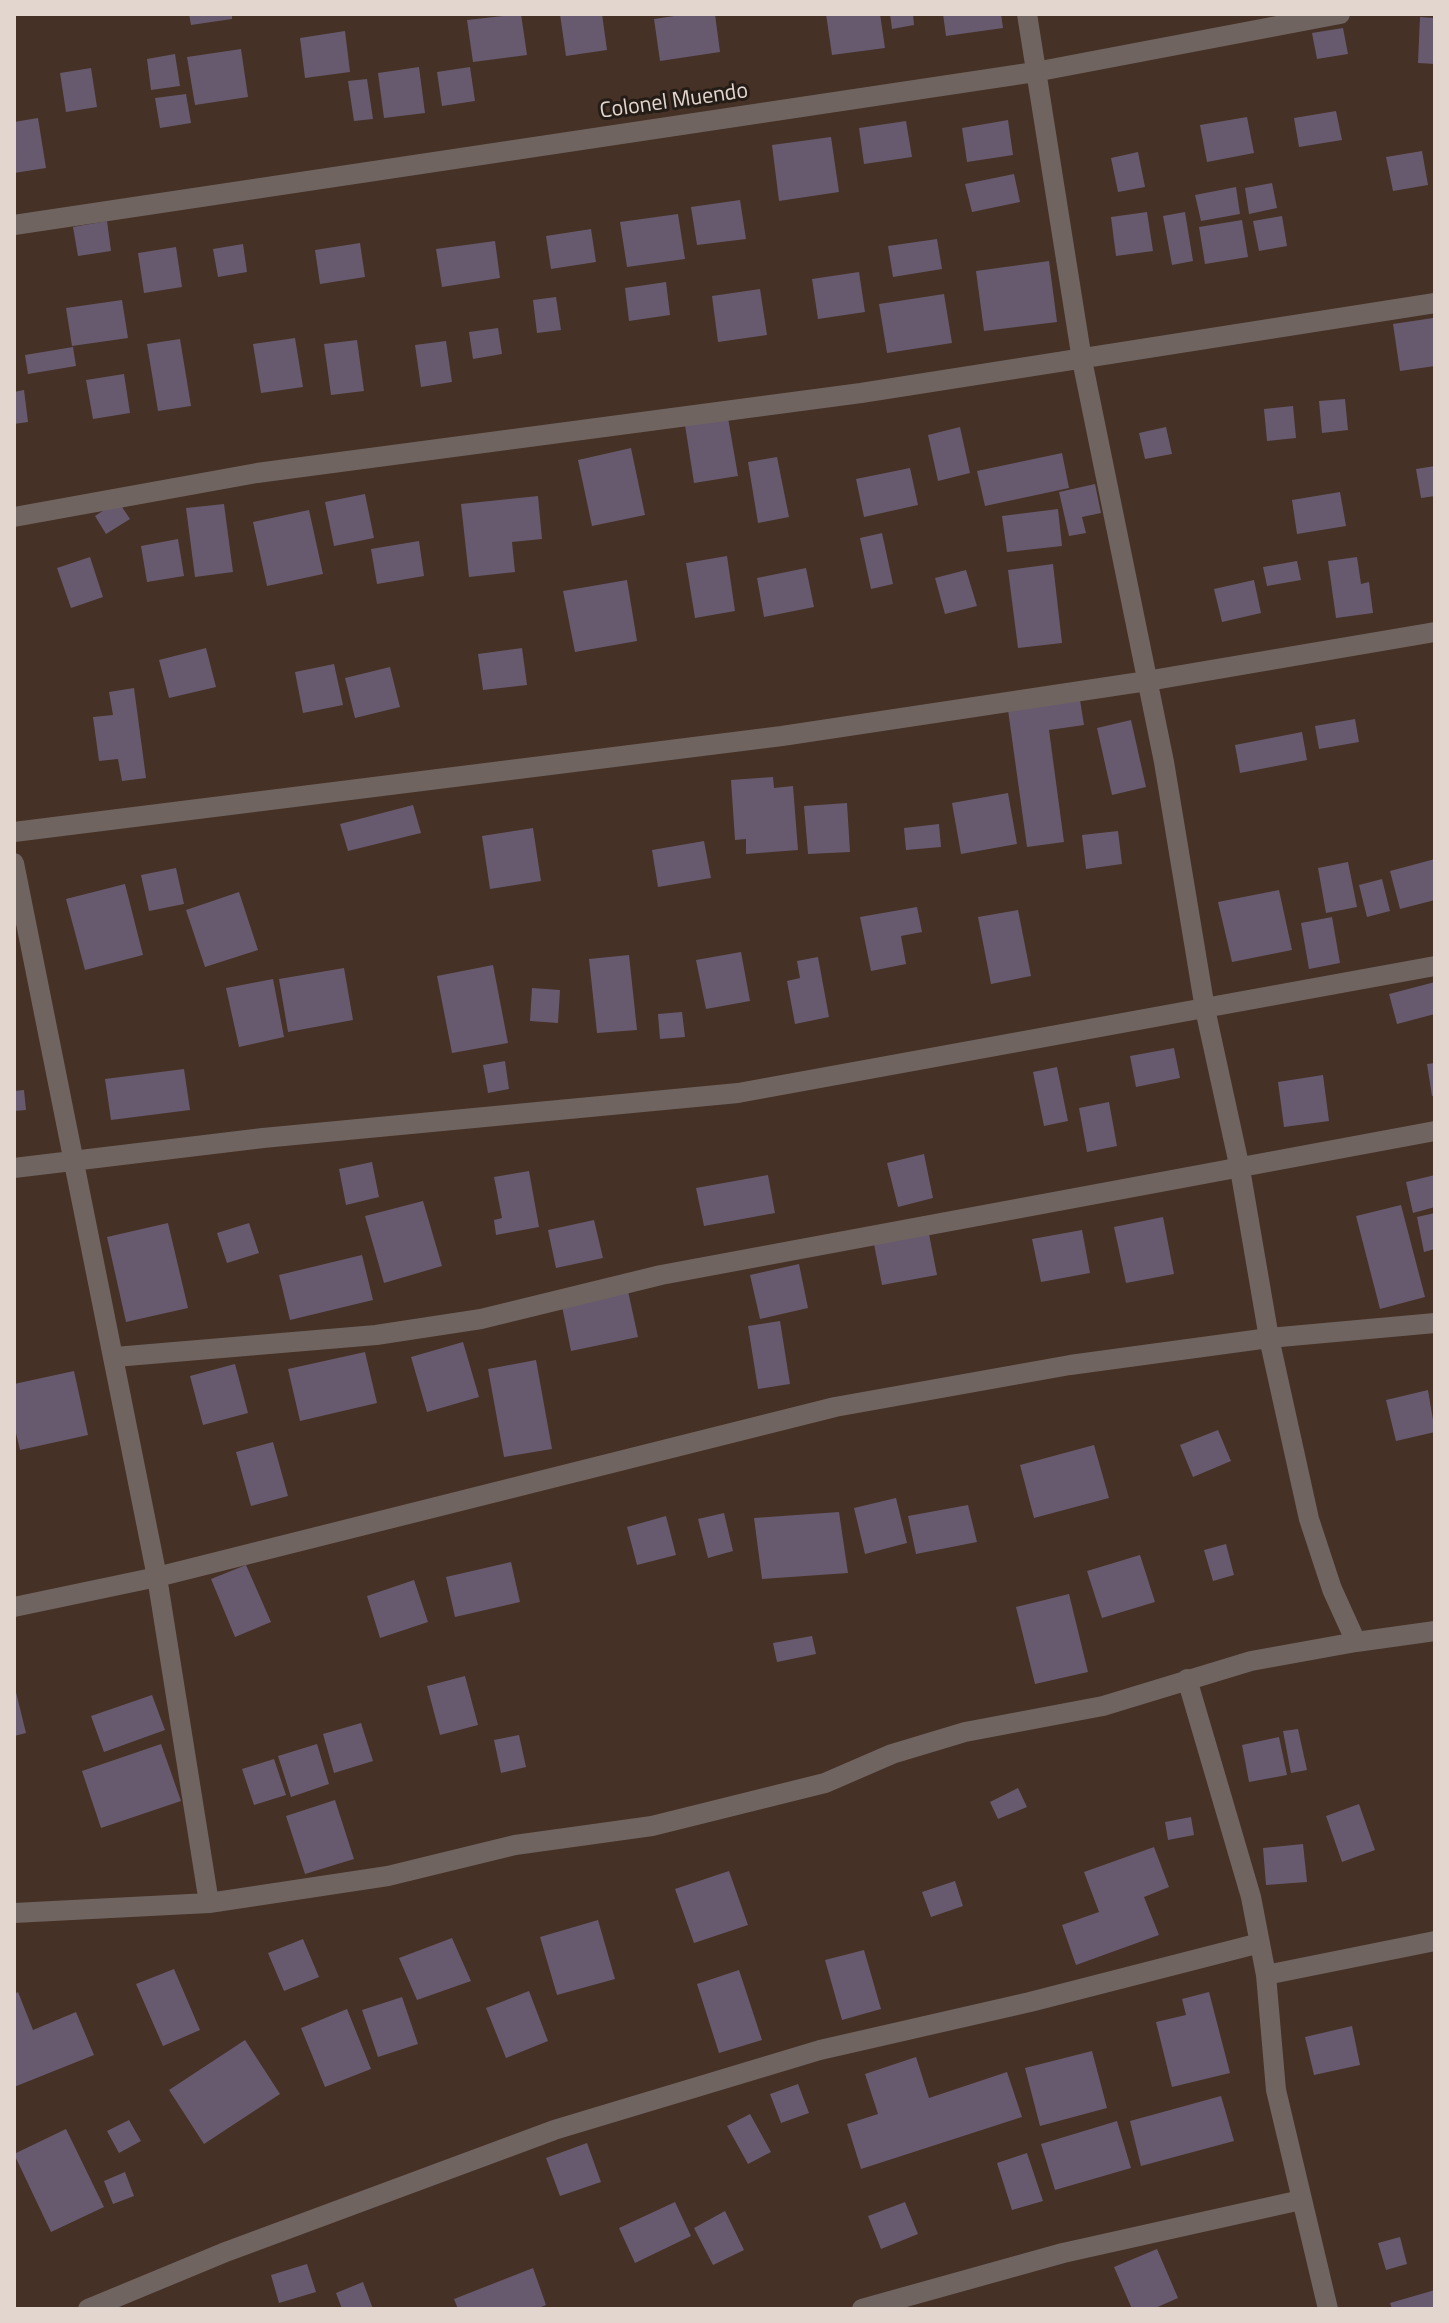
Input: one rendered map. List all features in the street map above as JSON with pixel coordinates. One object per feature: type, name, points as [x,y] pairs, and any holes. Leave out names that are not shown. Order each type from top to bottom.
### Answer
[{"type":"street","points":[[1027,14],[1082,360],[1147,681],[1205,1009],[1240,1169],[1269,1338],[1309,1519],[1332,1589],[1356,1642]]},
{"type":"street","name":"Colonel Muendo","points":[[14,225],[1035,72],[1340,14]]},
{"type":"street","points":[[14,517],[257,473],[861,393],[1435,303]]},
{"type":"street","points":[[14,832],[782,736],[1147,681],[1435,632]]},
{"type":"street","points":[[14,863],[157,1577],[209,1903]]},
{"type":"street","points":[[14,1168],[263,1138],[738,1093],[1435,966]]},
{"type":"street","points":[[115,1357],[376,1335],[481,1319],[661,1275],[1435,1131]]},
{"type":"street","points":[[14,1607],[157,1577],[835,1407],[1070,1365],[1269,1338],[1435,1323]]},
{"type":"street","points":[[14,1913],[209,1903],[388,1876],[515,1845],[652,1826],[825,1783],[892,1754],[965,1732],[1103,1706],[1251,1661],[1435,1631]]},
{"type":"street","points":[[1187,1679],[1251,1897],[1266,1975],[1276,2090],[1328,2309]]},
{"type":"street","points":[[1266,1975],[1435,1941]]},
{"type":"street","points":[[88,2309],[228,2251],[554,2130],[820,2050],[1030,2002],[1260,1943]]},
{"type":"street","points":[[862,2309],[1063,2253],[1301,2200]]},
{"type":"building","points":[[189,14],[232,14],[232,19],[191,25]]},
{"type":"building","points":[[521,14],[527,55],[473,62],[467,20]]},
{"type":"building","points":[[560,14],[602,14],[607,50],[566,56]]},
{"type":"building","points":[[715,14],[720,52],[660,61],[654,19]]},
{"type":"building","points":[[826,14],[880,14],[885,48],[832,55]]},
{"type":"building","points":[[890,14],[913,14],[914,25],[892,29]]},
{"type":"building","points":[[943,14],[1001,14],[1003,28],[946,36]]},
{"type":"building","points":[[1420,17],[1435,18],[1435,64],[1418,63]]},
{"type":"building","points":[[1343,28],[1348,54],[1317,59],[1312,33]]},
{"type":"building","points":[[345,31],[350,72],[305,78],[300,38]]},
{"type":"building","points":[[241,49],[248,97],[195,105],[187,57]]},
{"type":"building","points":[[175,54],[180,86],[151,90],[147,59]]},
{"type":"building","points":[[419,67],[425,113],[384,118],[378,73]]},
{"type":"building","points":[[470,67],[475,101],[442,106],[437,72]]},
{"type":"building","points":[[91,68],[97,107],[66,112],[60,73]]},
{"type":"building","points":[[367,79],[373,119],[354,121],[348,81]]},
{"type":"building","points":[[186,94],[191,123],[160,128],[155,98]]},
{"type":"building","points":[[1336,111],[1342,140],[1299,147],[1294,118]]},
{"type":"building","points":[[1247,117],[1254,153],[1207,162],[1200,125]]},
{"type":"building","points":[[38,118],[46,168],[14,173],[14,122]]},
{"type":"building","points":[[1008,120],[1013,155],[967,162],[962,128]]},
{"type":"building","points":[[906,121],[912,157],[864,164],[859,128]]},
{"type":"building","points":[[831,137],[839,192],[779,201],[772,145]]},
{"type":"building","points":[[1422,151],[1428,185],[1393,191],[1386,157]]},
{"type":"building","points":[[1138,152],[1145,187],[1118,192],[1111,158]]},
{"type":"building","points":[[1014,174],[1020,202],[972,212],[965,184]]},
{"type":"building","points":[[1272,183],[1277,208],[1249,214],[1245,188]]},
{"type":"building","points":[[1236,187],[1240,214],[1201,221],[1195,195]]},
{"type":"building","points":[[740,200],[746,239],[697,245],[691,207]]},
{"type":"building","points":[[1147,212],[1153,251],[1116,256],[1111,217]]},
{"type":"building","points":[[1185,212],[1193,261],[1172,265],[1163,216]]},
{"type":"building","points":[[678,214],[685,259],[627,267],[620,222]]},
{"type":"building","points":[[1282,216],[1287,246],[1259,251],[1253,221]]},
{"type":"building","points":[[1242,220],[1248,257],[1205,264],[1199,227]]},
{"type":"building","points":[[107,221],[111,251],[78,256],[73,227]]},
{"type":"building","points":[[591,229],[596,262],[551,269],[546,236]]},
{"type":"building","points":[[937,239],[942,269],[893,277],[888,246]]},
{"type":"building","points":[[495,241],[500,278],[442,287],[436,249]]},
{"type":"building","points":[[360,243],[365,277],[320,284],[315,250]]},
{"type":"building","points":[[243,244],[247,272],[218,277],[213,249]]},
{"type":"building","points":[[176,247],[182,287],[144,293],[138,253]]},
{"type":"building","points":[[1049,261],[1057,322],[984,331],[976,271]]},
{"type":"building","points":[[859,272],[865,312],[818,319],[812,279]]},
{"type":"building","points":[[666,282],[670,315],[629,321],[625,288]]},
{"type":"building","points":[[760,289],[767,335],[718,342],[712,296]]},
{"type":"building","points":[[944,294],[952,343],[887,353],[879,304]]},
{"type":"building","points":[[556,297],[561,330],[537,333],[533,300]]},
{"type":"building","points":[[122,300],[128,338],[72,346],[66,308]]},
{"type":"building","points":[[1433,318],[1435,366],[1400,371],[1393,324]]},
{"type":"building","points":[[498,328],[502,354],[473,359],[469,332]]},
{"type":"building","points":[[295,338],[303,387],[261,393],[253,344]]},
{"type":"building","points":[[180,339],[191,406],[158,411],[147,344]]},
{"type":"building","points":[[357,340],[364,391],[331,395],[324,344]]},
{"type":"building","points":[[446,341],[452,382],[421,387],[415,345]]},
{"type":"building","points":[[73,347],[76,366],[28,374],[25,355]]},
{"type":"building","points":[[124,374],[130,413],[93,419],[86,380]]},
{"type":"building","points":[[24,390],[28,422],[14,424],[14,392]]},
{"type":"building","points":[[1345,399],[1348,430],[1322,433],[1319,401]]},
{"type":"building","points":[[1293,406],[1296,438],[1267,441],[1264,409]]},
{"type":"building","points":[[728,418],[738,476],[694,483],[685,425]]},
{"type":"building","points":[[960,427],[970,473],[938,481],[928,435]]},
{"type":"building","points":[[1166,427],[1172,454],[1145,459],[1139,433]]},
{"type":"building","points":[[631,448],[645,515],[592,526],[578,460]]},
{"type":"building","points":[[1062,453],[1069,488],[985,506],[977,471]]},
{"type":"building","points":[[777,457],[789,517],[758,523],[748,462]]},
{"type":"building","points":[[1435,466],[1435,496],[1421,498],[1416,469]]},
{"type":"building","points":[[910,468],[918,505],[864,517],[856,479]]},
{"type":"building","points":[[1095,484],[1101,513],[1082,517],[1086,533],[1069,536],[1059,492]]},
{"type":"building","points":[[1340,492],[1346,526],[1297,534],[1292,500]]},
{"type":"building","points":[[365,494],[374,538],[334,546],[325,502]]},
{"type":"building","points":[[538,496],[542,539],[512,542],[515,572],[469,577],[461,504]]},
{"type":"building","points":[[118,501],[130,519],[106,534],[95,516]]},
{"type":"building","points":[[224,504],[233,572],[195,577],[186,508]]},
{"type":"building","points":[[1058,509],[1062,546],[1007,552],[1002,516]]},
{"type":"building","points":[[309,510],[323,574],[267,586],[253,522]]},
{"type":"building","points":[[882,533],[893,584],[871,589],[860,538]]},
{"type":"building","points":[[178,539],[184,576],[147,582],[141,546]]},
{"type":"building","points":[[419,541],[424,576],[377,584],[371,549]]},
{"type":"building","points":[[727,556],[735,611],[695,618],[686,563]]},
{"type":"building","points":[[90,557],[103,597],[71,608],[57,568]]},
{"type":"building","points":[[1357,557],[1361,584],[1369,582],[1373,613],[1336,618],[1328,561]]},
{"type":"building","points":[[1297,561],[1301,580],[1267,586],[1263,567]]},
{"type":"building","points":[[1053,564],[1062,643],[1018,648],[1008,570]]},
{"type":"building","points":[[806,568],[814,607],[764,617],[757,578]]},
{"type":"building","points":[[966,570],[977,606],[945,614],[935,578]]},
{"type":"building","points":[[627,580],[637,641],[575,652],[563,591]]},
{"type":"building","points":[[1254,580],[1261,613],[1222,622],[1214,589]]},
{"type":"building","points":[[206,648],[216,687],[169,698],[159,660]]},
{"type":"building","points":[[522,648],[527,685],[483,690],[478,654]]},
{"type":"building","points":[[334,664],[343,705],[303,713],[295,672]]},
{"type":"building","points":[[390,667],[400,707],[355,718],[345,678]]},
{"type":"building","points":[[134,688],[146,778],[122,781],[118,759],[99,761],[93,717],[113,715],[109,692]]},
{"type":"building","points":[[1080,700],[1084,725],[1049,730],[1064,842],[1027,847],[1008,710]]},
{"type":"building","points":[[1355,719],[1359,742],[1319,749],[1315,726]]},
{"type":"building","points":[[1131,720],[1146,787],[1112,795],[1097,728]]},
{"type":"building","points":[[1302,732],[1307,760],[1240,773],[1235,745]]},
{"type":"building","points":[[773,777],[774,788],[793,786],[798,850],[746,854],[746,839],[735,840],[731,780]]},
{"type":"building","points":[[1008,793],[1017,844],[961,854],[952,803]]},
{"type":"building","points":[[847,803],[850,852],[808,854],[804,806]]},
{"type":"building","points":[[413,805],[421,833],[348,851],[340,824]]},
{"type":"building","points":[[939,824],[941,847],[906,850],[904,828]]},
{"type":"building","points":[[533,828],[541,881],[490,889],[482,836]]},
{"type":"building","points":[[1118,831],[1122,864],[1086,869],[1082,835]]},
{"type":"building","points":[[704,841],[711,878],[658,887],[652,850]]},
{"type":"building","points":[[1435,859],[1435,900],[1400,909],[1390,871]]},
{"type":"building","points":[[1348,862],[1357,907],[1326,913],[1318,868]]},
{"type":"building","points":[[176,868],[184,904],[149,911],[141,875]]},
{"type":"building","points":[[1382,879],[1390,911],[1367,917],[1359,885]]},
{"type":"building","points":[[125,884],[143,955],[85,970],[66,899]]},
{"type":"building","points":[[1279,890],[1292,950],[1232,962],[1218,902]]},
{"type":"building","points":[[239,892],[258,950],[205,967],[186,910]]},
{"type":"building","points":[[917,907],[922,932],[901,936],[906,964],[871,971],[860,917]]},
{"type":"building","points":[[1018,910],[1031,976],[991,984],[978,917]]},
{"type":"building","points":[[1332,917],[1340,963],[1309,969],[1301,923]]},
{"type":"building","points":[[741,952],[750,1001],[706,1009],[696,960]]},
{"type":"building","points":[[629,955],[637,1030],[597,1033],[589,959]]},
{"type":"building","points":[[818,957],[829,1017],[795,1024],[787,981],[800,978],[797,961]]},
{"type":"building","points":[[493,965],[508,1043],[452,1053],[437,976]]},
{"type":"building","points":[[344,968],[353,1020],[288,1032],[279,979]]},
{"type":"building","points":[[273,979],[284,1037],[239,1047],[226,988]]},
{"type":"building","points":[[1435,982],[1435,1014],[1397,1024],[1389,994]]},
{"type":"building","points":[[532,988],[560,990],[558,1023],[530,1021]]},
{"type":"building","points":[[682,1012],[685,1037],[660,1039],[658,1014]]},
{"type":"building","points":[[1174,1048],[1180,1078],[1136,1087],[1130,1056]]},
{"type":"building","points":[[505,1061],[509,1089],[488,1093],[483,1065]]},
{"type":"building","points":[[1435,1063],[1435,1095],[1432,1096],[1427,1064]]},
{"type":"building","points":[[1057,1067],[1068,1121],[1044,1126],[1033,1072]]},
{"type":"building","points":[[184,1069],[190,1110],[111,1120],[105,1079]]},
{"type":"building","points":[[1323,1075],[1329,1121],[1284,1127],[1278,1082]]},
{"type":"building","points":[[24,1090],[26,1110],[14,1111],[14,1091]]},
{"type":"building","points":[[1109,1102],[1117,1146],[1087,1152],[1079,1108]]},
{"type":"building","points":[[924,1154],[933,1198],[898,1207],[887,1163]]},
{"type":"building","points":[[372,1162],[379,1197],[346,1205],[339,1169]]},
{"type":"building","points":[[529,1171],[539,1227],[496,1235],[494,1220],[502,1218],[494,1177]]},
{"type":"building","points":[[768,1175],[775,1213],[704,1226],[696,1188]]},
{"type":"building","points":[[1435,1175],[1435,1207],[1413,1213],[1406,1182]]},
{"type":"building","points":[[423,1201],[442,1266],[384,1283],[365,1216]]},
{"type":"building","points":[[1401,1205],[1425,1297],[1380,1309],[1356,1216]]},
{"type":"building","points":[[1435,1213],[1435,1249],[1424,1252],[1417,1217]]},
{"type":"building","points":[[1163,1217],[1174,1274],[1126,1283],[1114,1227]]},
{"type":"building","points":[[594,1220],[603,1258],[556,1268],[548,1230]]},
{"type":"building","points":[[168,1223],[188,1308],[126,1322],[107,1237]]},
{"type":"building","points":[[249,1223],[259,1253],[227,1263],[217,1233]]},
{"type":"building","points":[[1082,1230],[1090,1273],[1041,1282],[1032,1239]]},
{"type":"building","points":[[929,1234],[937,1275],[882,1285],[874,1244]]},
{"type":"building","points":[[362,1255],[373,1300],[290,1320],[279,1275]]},
{"type":"building","points":[[799,1264],[808,1308],[760,1319],[750,1275]]},
{"type":"building","points":[[628,1291],[638,1337],[571,1351],[562,1306]]},
{"type":"building","points":[[780,1321],[790,1384],[758,1389],[748,1326]]},
{"type":"building","points":[[463,1342],[479,1397],[427,1412],[411,1357]]},
{"type":"building","points":[[365,1352],[377,1403],[300,1421],[288,1369]]},
{"type":"building","points":[[536,1360],[552,1449],[504,1457],[488,1369]]},
{"type":"building","points":[[235,1364],[248,1413],[203,1425],[190,1376]]},
{"type":"building","points":[[74,1371],[88,1435],[20,1450],[14,1425],[14,1384]]},
{"type":"building","points":[[1428,1390],[1435,1432],[1396,1441],[1386,1400]]},
{"type":"building","points":[[1218,1430],[1231,1461],[1193,1477],[1180,1445]]},
{"type":"building","points":[[273,1442],[288,1496],[251,1506],[236,1452]]},
{"type":"building","points":[[1094,1445],[1109,1498],[1034,1518],[1020,1465]]},
{"type":"building","points":[[896,1498],[907,1543],[865,1554],[854,1508]]},
{"type":"building","points":[[968,1505],[977,1542],[916,1554],[908,1516]]},
{"type":"building","points":[[839,1512],[848,1573],[762,1579],[754,1518]]},
{"type":"building","points":[[724,1513],[733,1551],[708,1558],[698,1519]]},
{"type":"building","points":[[666,1516],[676,1555],[637,1565],[627,1527]]},
{"type":"building","points":[[1226,1544],[1234,1575],[1213,1581],[1204,1550]]},
{"type":"building","points":[[1140,1555],[1155,1602],[1102,1618],[1087,1571]]},
{"type":"building","points":[[511,1562],[520,1602],[455,1617],[446,1577]]},
{"type":"building","points":[[246,1565],[271,1622],[235,1637],[211,1579]]},
{"type":"building","points":[[414,1580],[428,1622],[380,1638],[367,1596]]},
{"type":"building","points":[[1069,1594],[1088,1672],[1035,1684],[1016,1607]]},
{"type":"building","points":[[812,1636],[816,1654],[777,1662],[773,1643]]},
{"type":"building","points":[[465,1676],[478,1725],[440,1735],[427,1686]]},
{"type":"building","points":[[14,1684],[26,1733],[14,1736]]},
{"type":"building","points":[[152,1695],[165,1730],[104,1752],[91,1716]]},
{"type":"building","points":[[361,1723],[373,1761],[334,1773],[323,1734]]},
{"type":"building","points":[[1298,1729],[1307,1770],[1291,1773],[1283,1731]]},
{"type":"building","points":[[519,1735],[526,1767],[501,1773],[494,1740]]},
{"type":"building","points":[[1279,1737],[1287,1775],[1249,1782],[1242,1745]]},
{"type":"building","points":[[161,1744],[181,1801],[101,1828],[82,1771]]},
{"type":"building","points":[[317,1744],[329,1784],[291,1797],[278,1756]]},
{"type":"building","points":[[274,1759],[286,1795],[254,1805],[242,1769]]},
{"type":"building","points":[[1018,1788],[1027,1807],[998,1819],[990,1802]]},
{"type":"building","points":[[335,1800],[354,1859],[305,1874],[286,1816]]},
{"type":"building","points":[[1359,1804],[1375,1850],[1342,1862],[1326,1816]]},
{"type":"building","points":[[1191,1817],[1194,1835],[1168,1840],[1165,1822]]},
{"type":"building","points":[[1303,1844],[1307,1882],[1266,1885],[1263,1848]]},
{"type":"building","points":[[1154,1847],[1169,1887],[1144,1897],[1159,1935],[1076,1965],[1062,1925],[1099,1912],[1084,1872]]},
{"type":"building","points":[[729,1871],[748,1925],[694,1943],[675,1889]]},
{"type":"building","points":[[955,1881],[963,1906],[931,1917],[922,1892]]},
{"type":"building","points":[[598,1920],[615,1979],[557,1995],[540,1937]]},
{"type":"building","points":[[452,1938],[471,1981],[417,2000],[399,1958]]},
{"type":"building","points":[[303,1939],[319,1977],[284,1991],[268,1953]]},
{"type":"building","points":[[864,1950],[881,2009],[842,2020],[825,1960]]},
{"type":"building","points":[[174,1969],[200,2030],[163,2046],[136,1984]]},
{"type":"building","points":[[739,1970],[762,2040],[719,2053],[697,1984]]},
{"type":"building","points":[[529,1991],[548,2041],[506,2058],[486,2008]]},
{"type":"building","points":[[18,1992],[33,2030],[76,2012],[94,2055],[14,2087],[14,1994]]},
{"type":"building","points":[[1209,1992],[1230,2073],[1172,2087],[1156,2022],[1186,2015],[1182,1999]]},
{"type":"building","points":[[402,1997],[418,2044],[378,2057],[362,2010]]},
{"type":"building","points":[[347,2009],[371,2069],[325,2087],[301,2028]]},
{"type":"building","points":[[1352,2026],[1360,2065],[1314,2075],[1305,2037]]},
{"type":"building","points":[[245,2040],[280,2094],[204,2144],[169,2090]]},
{"type":"building","points":[[1092,2051],[1107,2108],[1040,2126],[1025,2068]]},
{"type":"building","points":[[916,2057],[929,2098],[1007,2072],[1022,2117],[861,2169],[847,2124],[878,2114],[865,2074]]},
{"type":"building","points":[[798,2084],[809,2113],[781,2123],[770,2094]]},
{"type":"building","points":[[1221,2096],[1234,2141],[1141,2166],[1130,2121]]},
{"type":"building","points":[[750,2114],[771,2152],[748,2164],[727,2126]]},
{"type":"building","points":[[129,2120],[141,2141],[119,2153],[107,2131]]},
{"type":"building","points":[[1117,2121],[1131,2168],[1055,2190],[1041,2144]]},
{"type":"building","points":[[66,2129],[104,2207],[51,2232],[14,2154]]},
{"type":"building","points":[[587,2143],[601,2182],[560,2196],[546,2158]]},
{"type":"building","points":[[1027,2153],[1043,2201],[1012,2210],[997,2163]]},
{"type":"building","points":[[125,2172],[134,2196],[113,2204],[104,2181]]},
{"type":"building","points":[[675,2202],[691,2236],[635,2263],[619,2228]]},
{"type":"building","points":[[905,2202],[918,2234],[881,2249],[868,2216]]},
{"type":"building","points":[[725,2211],[744,2250],[713,2265],[694,2228]]},
{"type":"building","points":[[1400,2237],[1407,2264],[1386,2270],[1378,2243]]},
{"type":"building","points":[[1157,2249],[1178,2298],[1153,2309],[1132,2309],[1114,2267]]},
{"type":"building","points":[[307,2264],[316,2292],[279,2303],[271,2275]]},
{"type":"building","points":[[533,2268],[546,2305],[536,2309],[458,2309],[454,2299]]},
{"type":"building","points":[[363,2282],[373,2309],[342,2309],[336,2293]]},
{"type":"building","points":[[1435,2290],[1435,2309],[1392,2309],[1390,2303]]}]
